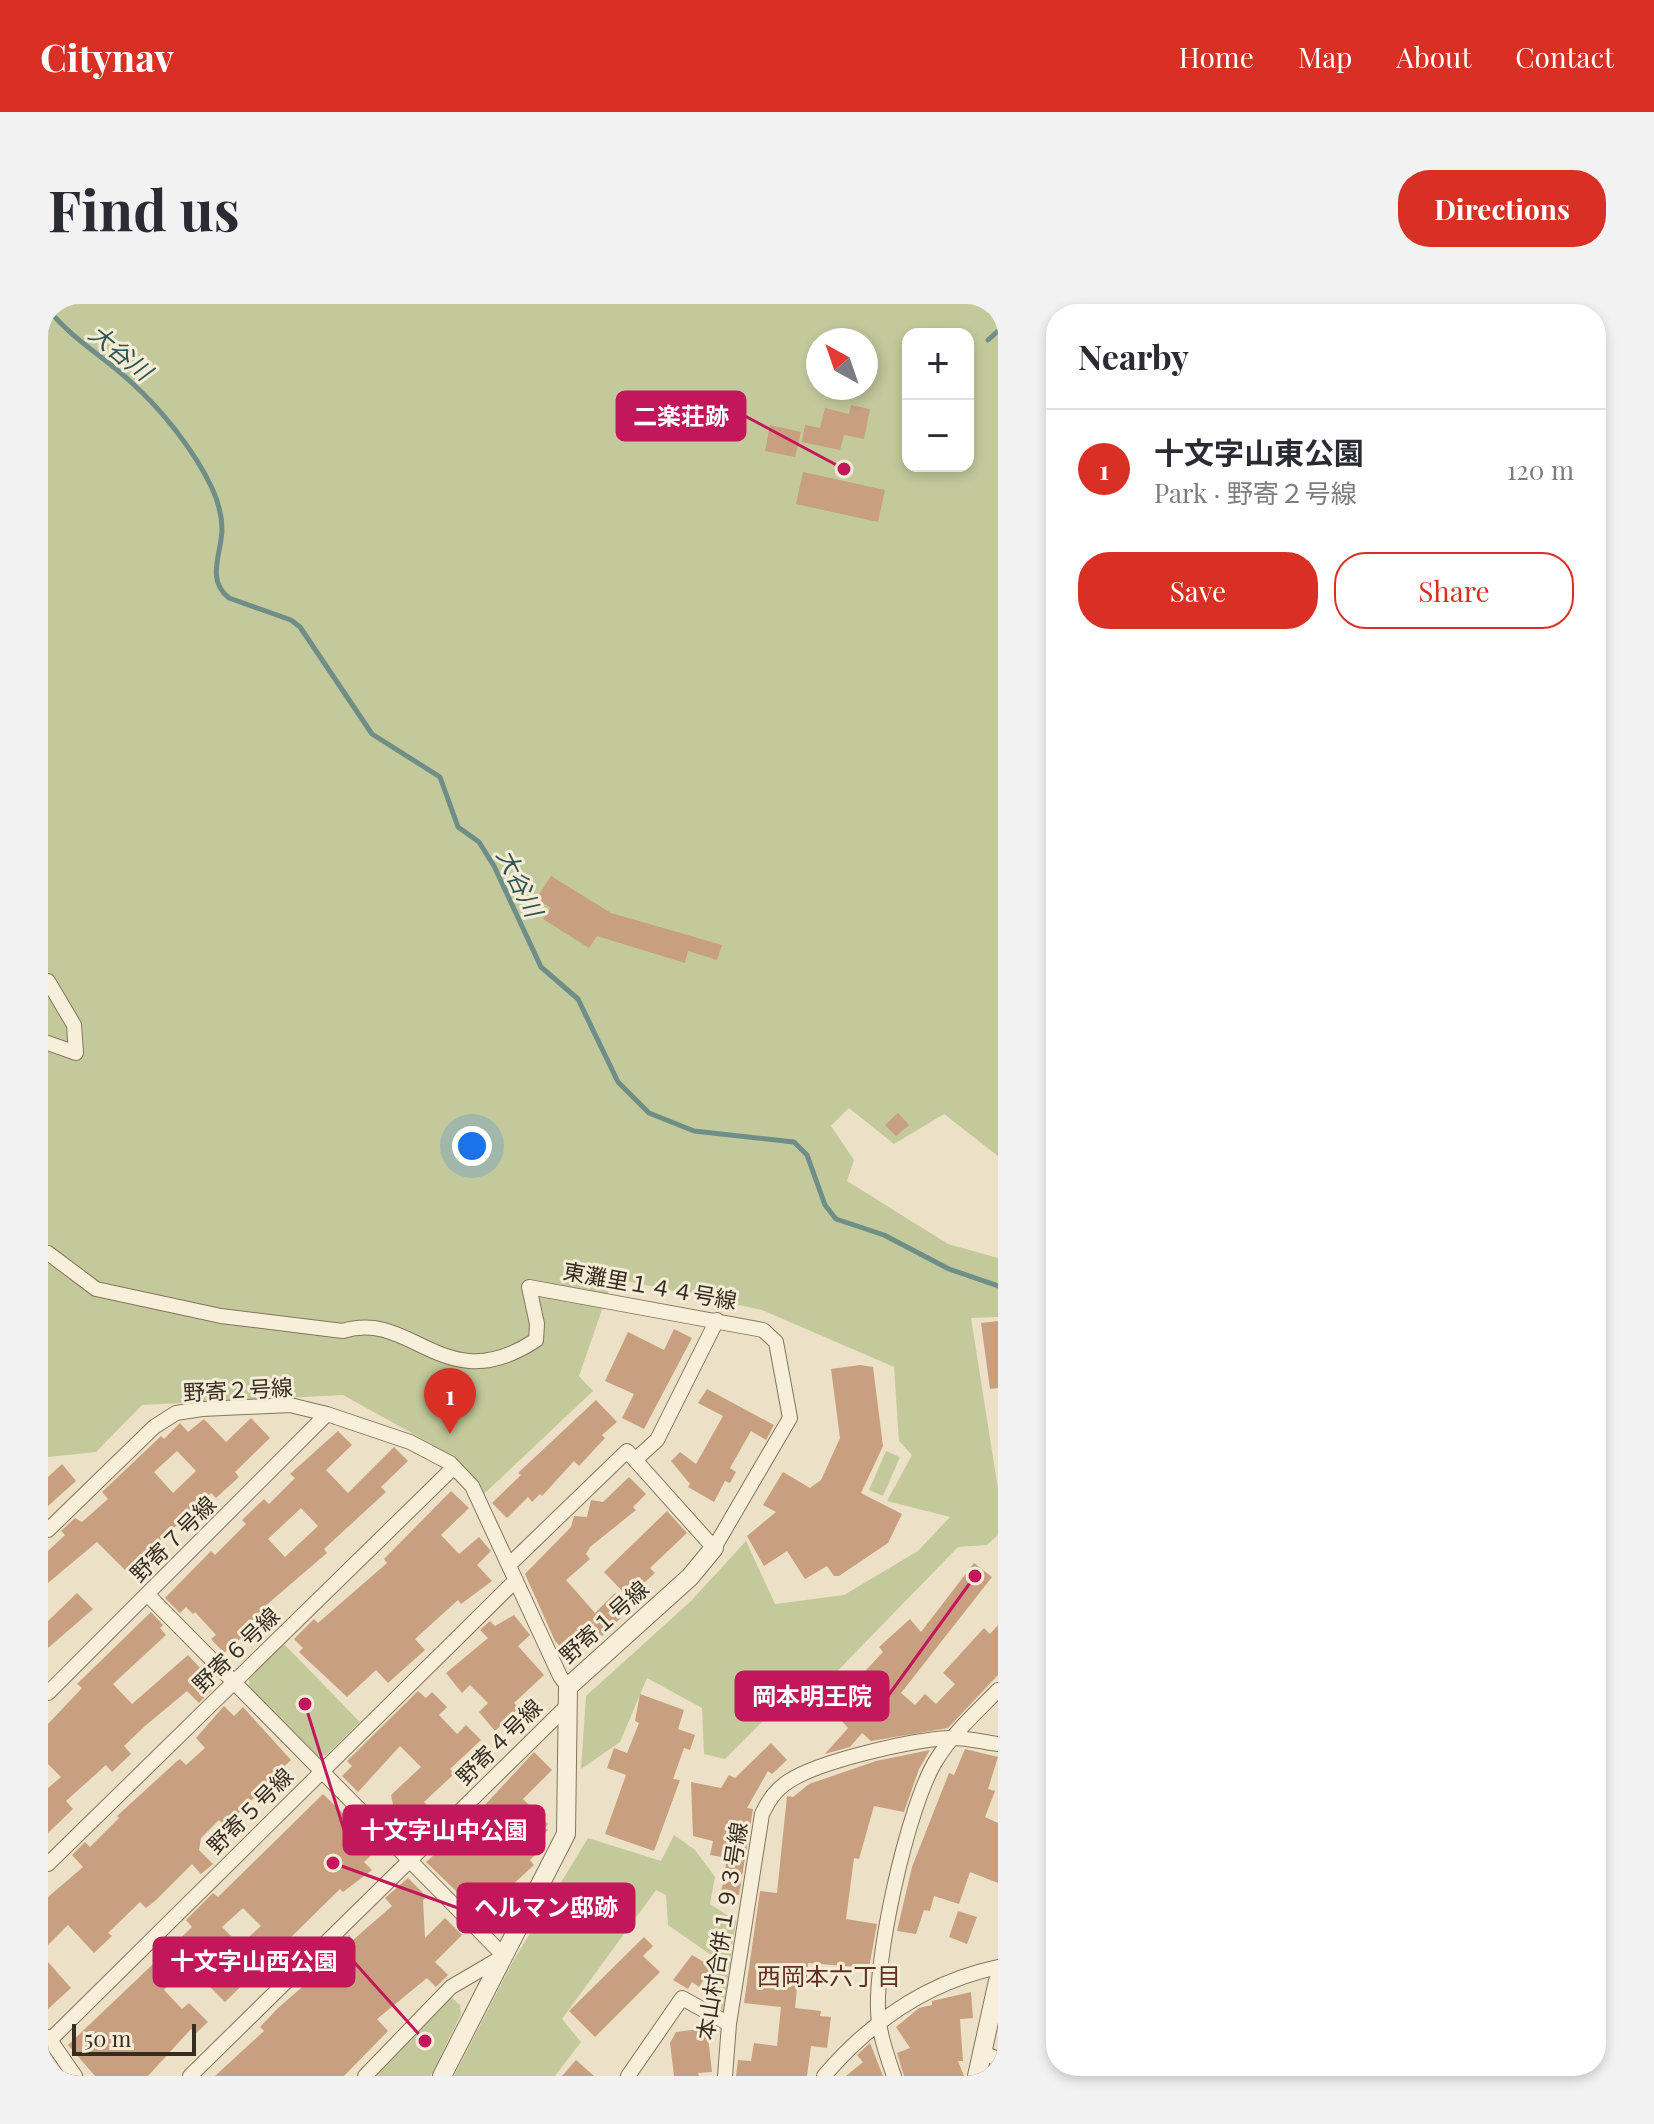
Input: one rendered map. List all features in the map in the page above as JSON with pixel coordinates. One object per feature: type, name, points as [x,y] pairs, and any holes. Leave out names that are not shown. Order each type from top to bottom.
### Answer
[{"type":"street","points":[[48,981],[74,1025],[76,1053],[48,1043]]},
{"type":"street","name":"東灘里１４４号線","points":[[48,1253],[96,1289],[221,1316],[343,1331],[361,1325],[378,1327],[424,1349],[457,1360],[488,1362],[517,1353],[536,1340],[537,1324],[529,1287],[763,1330],[776,1342],[790,1418],[714,1548]]},
{"type":"street","points":[[635,1460],[657,1440],[717,1320]]},
{"type":"street","name":"野寄２号線","points":[[48,1530],[154,1427],[176,1413],[290,1405],[327,1414],[410,1442],[454,1467],[472,1486],[560,1676],[568,1687]]},
{"type":"street","name":"野寄７号線","points":[[48,1693],[327,1414]]},
{"type":"street","points":[[509,1565],[627,1451],[714,1548]]},
{"type":"street","name":"野寄６号線","points":[[48,1864],[454,1467]]},
{"type":"street","name":"野寄１号線","points":[[442,2076],[566,1834],[565,1708],[568,1687],[690,1577],[714,1548]]},
{"type":"street","name":"野寄５号線","points":[[49,2038],[516,1580]]},
{"type":"street","points":[[148,1595],[504,1956],[451,1987],[365,2076]]},
{"type":"street","points":[[894,2076],[878,2021],[887,1932],[912,1821],[935,1762],[953,1737],[998,1690]]},
{"type":"street","name":"野寄４号線","points":[[190,2076],[565,1708]]},
{"type":"street","points":[[953,1737],[998,1744]]},
{"type":"street","name":"本山村合併１９３号線","points":[[725,2076],[729,2024],[762,1814],[771,1796],[790,1780],[828,1766],[919,1741],[953,1737]]},
{"type":"street","points":[[824,2076],[851,2045],[878,2021],[935,1987],[998,1967]]},
{"type":"street","points":[[977,2076],[990,2056],[998,1981]]},
{"type":"street","points":[[628,2076],[682,1998],[729,2024]]},
{"type":"street","points":[[49,2038],[75,2076]]},
{"type":"green space","points":[[48,304],[998,304],[998,1156],[944,1114],[894,1144],[849,1108],[831,1126],[854,1160],[847,1181],[948,1244],[998,1258],[998,1317],[971,1318],[998,1489],[998,1535],[987,1545],[958,1547],[820,1689],[800,1684],[725,1759],[704,1754],[702,1708],[647,1678],[620,1742],[581,1769],[586,1696],[691,1601],[746,1541],[775,1604],[844,1595],[918,1551],[950,1517],[887,1501],[912,1455],[899,1441],[894,1367],[762,1310],[613,1278],[579,1376],[593,1391],[484,1494],[455,1457],[343,1395],[142,1405],[96,1452],[48,1457]]},
{"type":"green space","points":[[886,1451],[900,1457],[883,1496],[869,1490]]},
{"type":"green space","points":[[284,1644],[360,1722],[326,1755],[318,1756],[249,1686],[249,1677]]},
{"type":"green space","points":[[674,1835],[695,1850],[715,1877],[710,1904],[736,1921],[723,2011],[705,1999],[721,1962],[668,1925],[666,1895],[656,1890],[562,2019],[581,2042],[555,2076],[454,2076],[512,1963],[588,1838],[661,1861]]},
{"type":"green space","points":[[452,1998],[460,2005],[461,2014],[431,2076],[377,2076],[376,2067],[444,1999]]},
{"type":"building","points":[[851,405],[870,409],[864,439],[844,435],[840,450],[802,442],[805,425],[820,428],[825,408],[849,414]]},
{"type":"building","points":[[770,425],[801,432],[795,457],[765,451]]},
{"type":"building","points":[[803,472],[885,490],[878,522],[796,504]]},
{"type":"building","points":[[551,876],[611,913],[722,945],[717,960],[688,951],[685,963],[597,936],[589,948],[543,919],[551,908],[536,899]]},
{"type":"building","points":[[898,1113],[909,1125],[896,1136],[885,1125]]},
{"type":"building","points":[[998,1321],[998,1388],[990,1389],[981,1323]]},
{"type":"building","points":[[674,1329],[692,1338],[644,1429],[622,1418],[634,1394],[605,1381],[628,1332],[664,1350]]},
{"type":"building","points":[[860,1365],[873,1367],[883,1446],[861,1493],[902,1514],[888,1543],[839,1576],[834,1576],[827,1566],[805,1579],[787,1551],[764,1566],[747,1536],[776,1512],[763,1505],[783,1472],[810,1488],[821,1480],[840,1438],[831,1369]]},
{"type":"building","points":[[707,1389],[774,1425],[766,1440],[751,1431],[730,1468],[736,1472],[730,1483],[725,1481],[714,1502],[688,1487],[690,1484],[671,1461],[680,1452],[696,1464],[723,1416],[698,1403]]},
{"type":"building","points":[[596,1400],[617,1422],[602,1435],[605,1438],[579,1466],[574,1461],[542,1496],[540,1494],[532,1502],[528,1497],[507,1518],[492,1503],[521,1475],[518,1473]]},
{"type":"building","points":[[251,1418],[270,1438],[235,1472],[239,1477],[216,1498],[211,1493],[127,1572],[97,1542],[48,1583],[48,1551],[65,1535],[61,1531],[75,1518],[82,1522],[108,1499],[102,1492],[161,1436],[164,1439],[180,1423],[188,1432],[204,1419],[226,1442]],"holes":[[[177,1451],[196,1471],[173,1493],[154,1472]]]},
{"type":"building","points":[[338,1431],[352,1445],[326,1470],[348,1493],[394,1447],[408,1461],[381,1487],[386,1492],[324,1549],[327,1553],[271,1601],[244,1629],[248,1632],[224,1653],[211,1639],[216,1635],[195,1612],[193,1614],[186,1607],[180,1613],[165,1598],[211,1551],[215,1555],[246,1524],[242,1520],[264,1499],[269,1504],[295,1478],[290,1474]],"holes":[[[301,1508],[318,1526],[285,1557],[268,1539]]]},
{"type":"building","points":[[62,1464],[76,1481],[48,1506],[48,1477]]},
{"type":"building","points":[[629,1477],[646,1494],[633,1507],[636,1510],[590,1547],[586,1554],[590,1559],[566,1580],[595,1613],[615,1593],[630,1609],[602,1636],[598,1632],[570,1657],[555,1641],[525,1574],[571,1527],[574,1516],[587,1517],[591,1500],[603,1502]]},
{"type":"building","points":[[451,1491],[469,1508],[441,1535],[459,1554],[479,1537],[491,1551],[477,1565],[492,1581],[461,1604],[458,1600],[415,1639],[425,1650],[388,1683],[376,1670],[347,1697],[299,1652],[303,1648],[294,1639],[314,1619],[318,1623],[387,1563],[384,1559]]},
{"type":"building","points":[[667,1511],[687,1533],[650,1568],[655,1573],[628,1597],[604,1572]]},
{"type":"building","points":[[974,1563],[992,1577],[901,1693],[915,1705],[925,1694],[936,1704],[955,1684],[943,1673],[984,1628],[990,1634],[998,1625],[998,1675],[948,1728],[871,1741],[862,1733],[850,1747],[825,1754],[848,1728],[832,1710],[855,1689],[852,1685],[883,1652],[879,1647],[910,1619],[921,1632]]},
{"type":"building","points":[[77,1593],[93,1609],[48,1648],[48,1621]]},
{"type":"building","points":[[151,1612],[163,1625],[160,1628],[166,1635],[113,1684],[132,1704],[188,1655],[216,1685],[199,1703],[187,1691],[145,1726],[124,1746],[131,1754],[112,1772],[106,1765],[66,1801],[73,1809],[48,1833],[48,1788],[61,1777],[48,1764],[48,1724],[82,1688],[77,1684]]},
{"type":"building","points":[[514,1615],[530,1635],[518,1646],[544,1675],[514,1703],[519,1708],[495,1731],[479,1712],[488,1703],[470,1685],[462,1693],[446,1673],[488,1638],[480,1630],[490,1621],[495,1626]]},
{"type":"building","points":[[418,1691],[426,1698],[432,1692],[447,1707],[439,1715],[457,1734],[466,1725],[481,1740],[450,1769],[455,1773],[424,1802],[438,1816],[426,1828],[417,1818],[400,1834],[382,1815],[393,1805],[391,1795],[421,1767],[400,1746],[358,1792],[342,1776],[352,1766],[347,1761]]},
{"type":"building","points":[[640,1694],[684,1710],[678,1729],[695,1735],[690,1750],[684,1748],[673,1779],[680,1780],[654,1851],[605,1834],[626,1775],[607,1768],[614,1748],[627,1753],[639,1723],[635,1721]]},
{"type":"building","points":[[224,1706],[234,1716],[243,1707],[291,1760],[274,1776],[279,1781],[260,1799],[256,1796],[225,1826],[219,1820],[201,1838],[199,1850],[213,1864],[201,1874],[192,1864],[146,1908],[140,1902],[108,1933],[112,1936],[94,1953],[68,1925],[48,1945],[48,1897],[83,1867],[72,1855],[85,1842],[90,1847],[119,1818],[117,1816],[176,1762],[180,1759],[186,1765],[205,1748],[196,1738]]},
{"type":"building","points":[[771,1743],[787,1760],[772,1774],[768,1771],[747,1808],[753,1809],[739,1895],[721,1893],[727,1858],[710,1855],[713,1841],[693,1836],[691,1782],[721,1788],[729,1775],[735,1778]]},
{"type":"building","points":[[965,1749],[998,1757],[988,1789],[995,1791],[985,1817],[998,1823],[998,1883],[970,1872],[959,1904],[934,1896],[930,1911],[924,1910],[916,1934],[897,1931],[912,1867],[949,1773],[954,1775]]},
{"type":"building","points":[[930,1750],[919,1769],[904,1812],[874,1806],[859,1859],[854,1858],[846,1919],[877,1924],[869,1968],[808,1963],[807,1979],[798,1978],[795,2008],[821,2011],[820,2016],[831,2017],[827,2048],[811,2046],[807,2076],[736,2076],[738,2060],[751,2061],[754,2043],[777,2046],[781,2007],[744,2003],[760,1891],[777,1893],[787,1796],[793,1797],[809,1784],[876,1761]]},
{"type":"building","points":[[534,1752],[552,1770],[523,1799],[548,1824],[545,1828],[548,1830],[535,1843],[541,1849],[530,1860],[534,1865],[491,1905],[495,1910],[485,1919],[426,1862],[485,1809],[483,1807]]},
{"type":"building","points":[[323,1794],[379,1848],[364,1862],[372,1870],[343,1892],[340,1889],[225,2002],[202,1979],[223,1959],[205,1941],[179,1965],[182,1969],[164,1990],[182,2009],[189,2003],[208,2022],[195,2034],[191,2029],[148,2076],[95,2076],[68,2045],[192,1927],[186,1920],[213,1893],[218,1897]],"holes":[[[243,1908],[261,1926],[240,1945],[222,1927]]]},
{"type":"building","points":[[408,1878],[427,1897],[423,1900],[425,1938],[445,1918],[462,1935],[435,1962],[448,1975],[436,1987],[427,1978],[377,2019],[388,2031],[344,2076],[215,2076],[264,2031],[260,2027],[278,2008],[322,1970],[319,1967],[339,1944],[349,1935],[353,1940],[392,1906],[385,1898]]},
{"type":"building","points":[[958,1911],[977,1917],[967,1944],[949,1937]]},
{"type":"building","points":[[644,1937],[653,1946],[643,1956],[660,1972],[595,2037],[569,2011]]},
{"type":"building","points":[[692,1955],[712,1967],[699,1987],[692,1982],[688,1989],[673,1980]]},
{"type":"building","points":[[48,1962],[71,1988],[48,2009]]},
{"type":"building","points":[[971,1992],[973,2018],[960,2019],[963,2061],[958,2061],[964,2076],[904,2076],[897,2053],[910,2048],[896,2027],[919,2008],[932,2005],[932,2001]]},
{"type":"building","points":[[707,2028],[712,2072],[698,2073],[699,2076],[674,2076],[670,2043],[676,2032]]},
{"type":"building","points":[[870,2043],[883,2076],[846,2076],[863,2062],[857,2055]]},
{"type":"building","points":[[576,2060],[594,2076],[562,2076]]},
{"type":"waterway","name":"大谷川","points":[[48,309],[143,393],[196,459],[218,503],[222,530],[216,575],[222,591],[229,598],[291,620],[300,627],[372,734],[440,777],[458,827],[479,842],[494,866],[541,967],[578,999],[618,1082],[649,1113],[694,1131],[794,1142],[807,1155],[825,1205],[836,1219],[884,1235],[949,1269],[998,1286]]},
{"type":"waterway","points":[[988,340],[998,331]]},
{"type":"place","name":"二楽荘跡","points":[[844,469]]},
{"type":"place","name":"十文字山東公園","points":[[450,1434]]},
{"type":"place","name":"岡本明王院","points":[[975,1576]]},
{"type":"place","name":"十文字山中公園","points":[[305,1704]]},
{"type":"place","name":"ヘルマン邸跡","points":[[333,1863]]},
{"type":"place","name":"十文字山西公園","points":[[425,2041]]},
{"type":"district","name":"西岡本六丁目","points":[[829,1977]]}]
